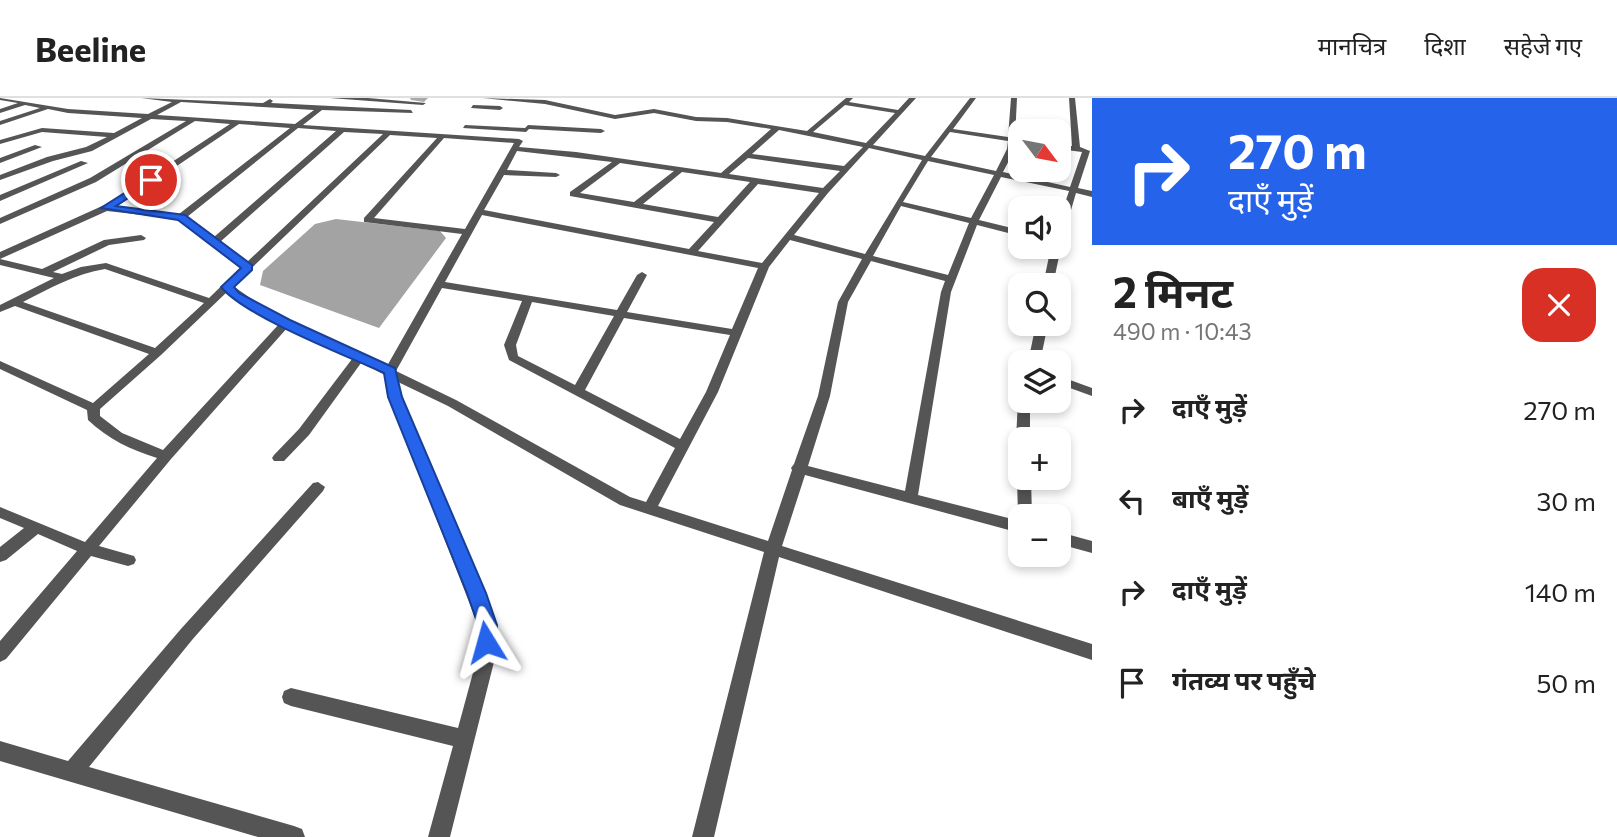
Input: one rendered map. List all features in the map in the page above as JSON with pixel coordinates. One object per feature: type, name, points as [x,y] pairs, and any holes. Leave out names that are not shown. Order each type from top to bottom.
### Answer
[{"type":"street","points":[[144,98],[411,112]]},
{"type":"street","points":[[264,105],[274,98]]},
{"type":"street","points":[[181,217],[333,98],[423,103]]},
{"type":"street","points":[[485,98],[546,100],[615,117],[654,110],[808,133],[1092,194]]},
{"type":"street","points":[[649,510],[712,392],[764,266],[825,191],[913,98]]},
{"type":"street","points":[[703,837],[773,549],[824,396],[843,302],[866,257],[926,159],[973,98]]},
{"type":"street","points":[[1014,98],[1015,119]]},
{"type":"street","points":[[1070,196],[1085,150],[1072,98]]},
{"type":"street","points":[[1,99],[152,116],[442,136],[522,137],[601,131]]},
{"type":"street","points":[[0,180],[50,159],[85,151],[180,100]]},
{"type":"street","points":[[473,107],[539,111],[546,100]]},
{"type":"street","points":[[808,133],[847,100],[899,112]]},
{"type":"street","points":[[0,111],[25,103]]},
{"type":"street","points":[[0,123],[43,103]]},
{"type":"street","points":[[310,116],[351,119]]},
{"type":"street","points":[[439,837],[486,658],[488,625],[395,397],[390,371],[534,118]]},
{"type":"street","points":[[0,221],[93,180],[194,119]]},
{"type":"street","points":[[0,256],[106,208],[238,122]]},
{"type":"street","points":[[465,127],[522,137],[618,161],[825,191]]},
{"type":"street","points":[[214,242],[343,129]]},
{"type":"street","points":[[722,176],[776,129]]},
{"type":"street","points":[[0,142],[42,130],[118,135]]},
{"type":"street","points":[[949,130],[1008,139]]},
{"type":"street","points":[[166,456],[133,445],[109,431],[93,417],[94,408],[248,268],[389,132]]},
{"type":"street","points":[[442,136],[368,219],[467,232]]},
{"type":"street","points":[[0,161],[38,147]]},
{"type":"street","points":[[746,155],[845,169]]},
{"type":"street","points":[[911,496],[950,279],[974,222],[1008,155]]},
{"type":"street","points":[[618,161],[573,194],[718,220]]},
{"type":"street","points":[[0,198],[84,163]]},
{"type":"street","points":[[635,206],[680,170]]},
{"type":"street","points":[[502,172],[555,175]]},
{"type":"street","points":[[0,180],[58,197]]},
{"type":"street","points":[[691,252],[757,181]]},
{"type":"street","points":[[898,203],[1008,230]]},
{"type":"street","points":[[106,208],[181,217],[248,268]]},
{"type":"street","points":[[479,212],[764,266]]},
{"type":"street","points":[[787,236],[950,279]]},
{"type":"street","points":[[44,272],[107,243],[141,238]]},
{"type":"street","points":[[0,262],[63,277]]},
{"type":"street","points":[[0,310],[63,277],[106,266],[209,301]]},
{"type":"street","points":[[578,391],[642,275]]},
{"type":"street","points":[[439,284],[737,333]]},
{"type":"street","points":[[227,287],[285,323],[390,371],[603,490],[649,510],[1092,652]]},
{"type":"street","points":[[528,298],[510,345],[510,354],[519,362],[683,446]]},
{"type":"street","points":[[14,302],[157,353]]},
{"type":"street","points":[[0,654],[166,456],[285,323]]},
{"type":"street","points":[[279,457],[304,432],[359,358]]},
{"type":"street","points":[[0,365],[94,408]]},
{"type":"street","points":[[1071,384],[1092,392]]},
{"type":"street","points":[[798,468],[1008,524]]},
{"type":"street","points":[[73,771],[186,635],[318,486]]},
{"type":"street","points":[[0,512],[87,549],[128,560]]},
{"type":"street","points":[[0,556],[35,528]]},
{"type":"street","points":[[1071,541],[1092,547]]},
{"type":"street","points":[[291,697],[464,739]]},
{"type":"street","points":[[0,751],[294,837]]},
{"type":"shaded area","points":[[336,219],[440,231],[446,238],[379,328],[260,285],[263,271],[315,224]]},
{"type":"route","points":[[151,180],[106,208],[181,217],[248,268],[227,287],[235,295],[285,323],[390,371],[395,397],[477,593],[488,625],[486,642]]}]
